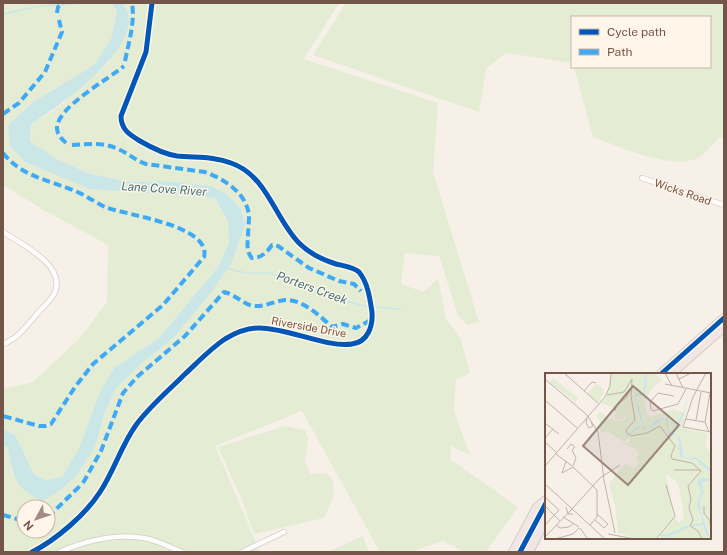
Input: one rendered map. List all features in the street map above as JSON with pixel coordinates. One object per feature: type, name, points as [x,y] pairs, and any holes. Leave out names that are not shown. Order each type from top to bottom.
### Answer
[{"type":"highway","points":[[662,373],[724,318]]},
{"type":"highway","points":[[672,373],[724,327]]},
{"type":"highway","points":[[513,552],[537,507],[545,503]]},
{"type":"highway","points":[[520,552],[545,504]]},
{"type":"highway","points":[[529,552],[545,521]]},
{"type":"street","name":"Riverside Drive","points":[[32,552],[52,539],[89,506],[100,492],[122,447],[136,425],[160,399],[226,339],[243,331],[261,328],[293,333],[336,344],[351,345],[362,341],[373,321],[371,304],[365,283],[359,272],[321,258],[304,247],[286,226],[256,180],[240,167],[220,160],[165,153],[140,141],[126,131],[122,123],[122,111],[146,52],[153,3]]},
{"type":"street","name":"Wicks Road","points":[[642,178],[724,205]]},
{"type":"street","points":[[3,232],[51,266],[57,279],[54,294],[20,333],[3,344]]},
{"type":"street","points":[[242,552],[284,532]]},
{"type":"street","points":[[59,552],[72,546],[100,539],[127,536],[145,538],[182,552]]},
{"type":"green space","points":[[3,3],[112,3],[117,12],[111,39],[94,65],[33,102],[8,125],[10,146],[25,162],[89,189],[215,198],[228,221],[229,243],[218,267],[159,338],[114,368],[100,392],[79,448],[62,477],[45,480],[34,474],[15,435],[3,429],[3,389],[33,382],[80,338],[107,302],[108,245],[40,208],[3,185]]},
{"type":"green space","points":[[123,3],[339,3],[304,59],[438,103],[433,172],[479,322],[467,325],[458,315],[439,256],[405,253],[401,284],[424,292],[438,278],[446,319],[460,337],[470,373],[456,380],[454,411],[470,455],[451,446],[450,459],[518,507],[486,552],[464,552],[443,541],[411,552],[380,552],[302,411],[215,446],[260,552],[3,552],[3,444],[8,448],[12,473],[41,499],[16,499],[16,539],[56,539],[56,499],[45,499],[95,447],[105,412],[116,388],[143,362],[231,264],[226,194],[164,181],[128,182],[88,173],[58,160],[30,141],[31,124],[56,109],[109,62],[126,8]]},
{"type":"green space","points":[[346,3],[724,3],[724,138],[719,138],[705,153],[696,159],[672,161],[644,156],[593,137],[574,68],[711,68],[711,16],[571,16],[571,63],[506,53],[486,69],[479,112],[313,55]]},
{"type":"green space","points":[[285,426],[305,430],[308,439],[305,462],[311,474],[326,473],[333,480],[334,496],[324,518],[254,534],[242,500],[218,447]]},
{"type":"green space","points":[[363,536],[369,552],[328,552]]},
{"type":"water","name":"Lane Cove River","points":[[112,3],[123,3],[128,13],[129,23],[125,37],[116,52],[104,66],[74,93],[31,124],[30,141],[58,160],[88,173],[128,182],[164,181],[211,186],[226,194],[241,209],[245,225],[231,264],[206,299],[173,338],[143,362],[116,388],[105,412],[95,447],[77,475],[60,490],[46,499],[39,499],[26,491],[16,480],[8,448],[3,444],[3,429],[15,435],[34,474],[45,480],[62,477],[79,448],[100,392],[114,368],[159,338],[218,267],[229,243],[228,221],[215,198],[89,189],[25,162],[10,146],[8,125],[33,102],[94,65],[111,39],[117,12]]},
{"type":"waterway","points":[[3,14],[35,7],[79,3]]},
{"type":"waterway","name":"Porters Creek","points":[[226,268],[246,273],[270,273],[337,299],[369,307]]},
{"type":"waterway","name":"Porters Creek","points":[[373,307],[401,309]]},
{"type":"marked path","points":[[57,13],[58,7],[63,3]]},
{"type":"marked path","points":[[125,61],[132,25],[132,3]]},
{"type":"marked path","points":[[3,114],[19,103],[45,72],[62,32],[59,20]]},
{"type":"marked path","points":[[66,143],[61,138],[57,130],[59,120],[65,111],[85,94],[124,66]]},
{"type":"marked path","points":[[72,145],[107,145],[146,164],[205,172],[220,179],[233,188],[244,200],[249,216],[248,249],[252,258],[261,256],[272,245],[278,246],[309,268],[339,281],[354,284],[361,291]]},
{"type":"marked path","points":[[3,153],[10,161],[27,173],[79,193],[105,207],[165,223],[181,229],[195,237],[203,246],[204,257],[163,305],[93,364],[75,387],[51,424],[39,426],[3,416]]},
{"type":"marked path","points":[[83,483],[101,451],[123,393],[137,377],[185,336],[224,292],[254,306],[262,306],[285,300],[298,302],[310,309],[332,327],[343,324],[356,328],[369,321]]},
{"type":"marked path","points":[[56,509],[82,484]]},
{"type":"marked path","points":[[3,515],[16,519]]},
{"type":"cycle path","points":[[32,552],[60,534],[87,509],[105,484],[126,441],[141,418],[199,361],[225,339],[242,331],[259,328],[282,331],[319,341],[352,344],[357,343],[366,337],[372,323],[372,312],[368,291],[365,281],[359,272],[321,258],[303,247],[283,222],[270,198],[262,187],[243,169],[218,159],[177,156],[163,152],[136,139],[124,128],[121,121],[121,116],[146,52],[152,3]]},
{"type":"cycle path","points":[[662,373],[724,318]]},
{"type":"cycle path","points":[[520,552],[545,505]]}]
